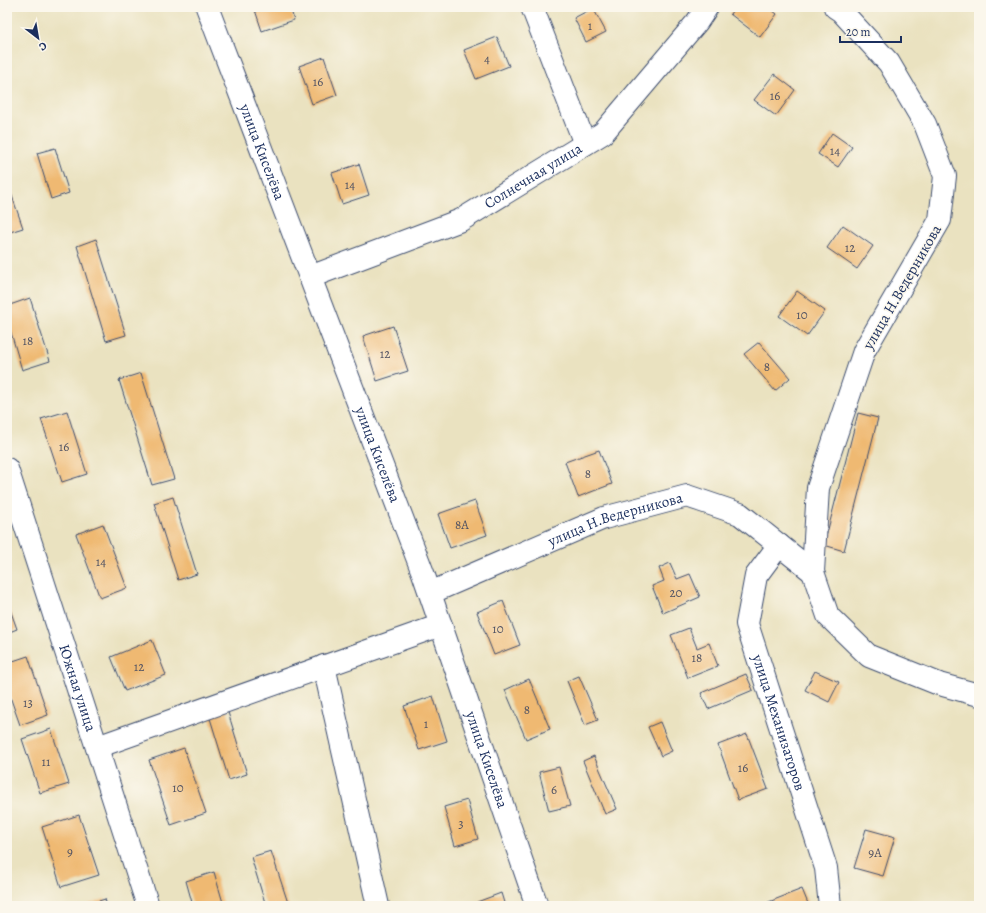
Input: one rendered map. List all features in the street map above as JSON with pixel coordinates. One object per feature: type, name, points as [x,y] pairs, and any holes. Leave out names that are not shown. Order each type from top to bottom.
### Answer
[{"type":"street","name":"улица Киселёва","points":[[207,7],[430,593],[537,906]]},
{"type":"street","points":[[532,7],[585,144]]},
{"type":"street","name":"Солнечная улица","points":[[310,277],[461,220],[603,134],[697,22],[707,7]]},
{"type":"street","name":"улица Н.Ведерникова","points":[[834,7],[841,11],[889,63],[925,124],[945,176],[940,220],[864,351],[818,488],[813,572],[828,616],[869,656],[939,684],[979,695]]},
{"type":"street","name":"Южная улица","points":[[7,470],[148,906]]},
{"type":"street","name":"улица Н.Ведерникова","points":[[430,593],[604,518],[687,496],[740,514],[813,572]]},
{"type":"street","name":"улица Механизаторов","points":[[779,545],[756,576],[747,624],[826,868],[830,906]]},
{"type":"street","points":[[97,747],[441,625]]},
{"type":"street","points":[[324,666],[378,906]]},
{"type":"building","points":[[254,7],[290,7],[294,20],[262,31]]},
{"type":"building","points":[[735,7],[768,7],[777,14],[760,37],[730,14]]},
{"type":"building","points":[[593,8],[606,32],[586,42],[574,18]]},
{"type":"building","points":[[497,37],[509,66],[476,79],[464,50]]},
{"type":"building","points":[[324,57],[337,95],[312,104],[299,66]]},
{"type":"building","points":[[774,74],[795,90],[776,116],[754,100]]},
{"type":"building","points":[[832,133],[852,147],[838,167],[818,154]]},
{"type":"building","points":[[55,148],[69,193],[51,199],[37,153]]},
{"type":"building","points":[[359,164],[369,195],[342,204],[332,173]]},
{"type":"building","points":[[11,193],[23,228],[7,233],[7,194]]},
{"type":"building","points":[[843,225],[873,246],[857,269],[827,248]]},
{"type":"building","points":[[96,239],[126,335],[106,341],[77,246]]},
{"type":"building","points":[[797,291],[825,311],[807,336],[779,316]]},
{"type":"building","points":[[30,298],[50,361],[22,370],[7,319],[7,306]]},
{"type":"building","points":[[393,326],[408,371],[377,381],[363,336]]},
{"type":"building","points":[[759,342],[790,378],[775,391],[744,354]]},
{"type":"building","points":[[141,373],[174,479],[152,485],[119,380]]},
{"type":"building","points":[[67,411],[87,474],[62,482],[41,419]]},
{"type":"building","points":[[858,413],[878,418],[844,551],[824,545]]},
{"type":"building","points":[[599,450],[612,484],[578,497],[565,462]]},
{"type":"building","points":[[173,497],[197,574],[178,580],[154,503]]},
{"type":"building","points":[[475,501],[487,535],[450,548],[438,514]]},
{"type":"building","points":[[103,524],[127,588],[100,598],[76,534]]},
{"type":"building","points":[[670,563],[677,579],[690,574],[700,597],[663,613],[652,586],[664,581],[659,568]]},
{"type":"building","points":[[7,601],[17,629],[7,633]]},
{"type":"building","points":[[503,601],[520,645],[494,655],[477,612]]},
{"type":"building","points":[[689,628],[697,648],[709,643],[718,666],[688,678],[671,635]]},
{"type":"building","points":[[152,640],[166,675],[125,691],[111,657]]},
{"type":"building","points":[[28,656],[48,715],[20,725],[7,688],[7,663]]},
{"type":"building","points":[[815,671],[839,682],[829,702],[805,690]]},
{"type":"building","points":[[746,674],[753,690],[708,709],[701,693]]},
{"type":"building","points":[[579,676],[598,720],[585,725],[567,681]]},
{"type":"building","points":[[529,679],[550,729],[526,739],[505,690]]},
{"type":"building","points":[[433,696],[447,741],[419,750],[404,706]]},
{"type":"building","points":[[227,709],[247,774],[229,780],[209,715]]},
{"type":"building","points":[[660,722],[672,751],[661,756],[648,727]]},
{"type":"building","points":[[51,729],[69,784],[40,793],[22,739]]},
{"type":"building","points":[[747,734],[768,789],[738,800],[718,745]]},
{"type":"building","points":[[184,748],[206,813],[171,825],[149,760]]},
{"type":"building","points":[[594,756],[617,809],[605,814],[583,761]]},
{"type":"building","points":[[559,767],[570,806],[549,811],[539,772]]},
{"type":"building","points":[[467,800],[478,839],[455,846],[444,807]]},
{"type":"building","points":[[79,815],[99,875],[61,887],[42,827]]},
{"type":"building","points":[[866,829],[895,837],[883,876],[854,868]]},
{"type":"building","points":[[271,851],[289,906],[266,906],[251,857]]},
{"type":"building","points":[[214,872],[224,906],[193,906],[186,881]]},
{"type":"building","points":[[802,889],[809,906],[761,905]]},
{"type":"building","points":[[501,893],[505,906],[478,906],[477,902]]},
{"type":"building","points":[[105,899],[107,906],[83,906]]}]
